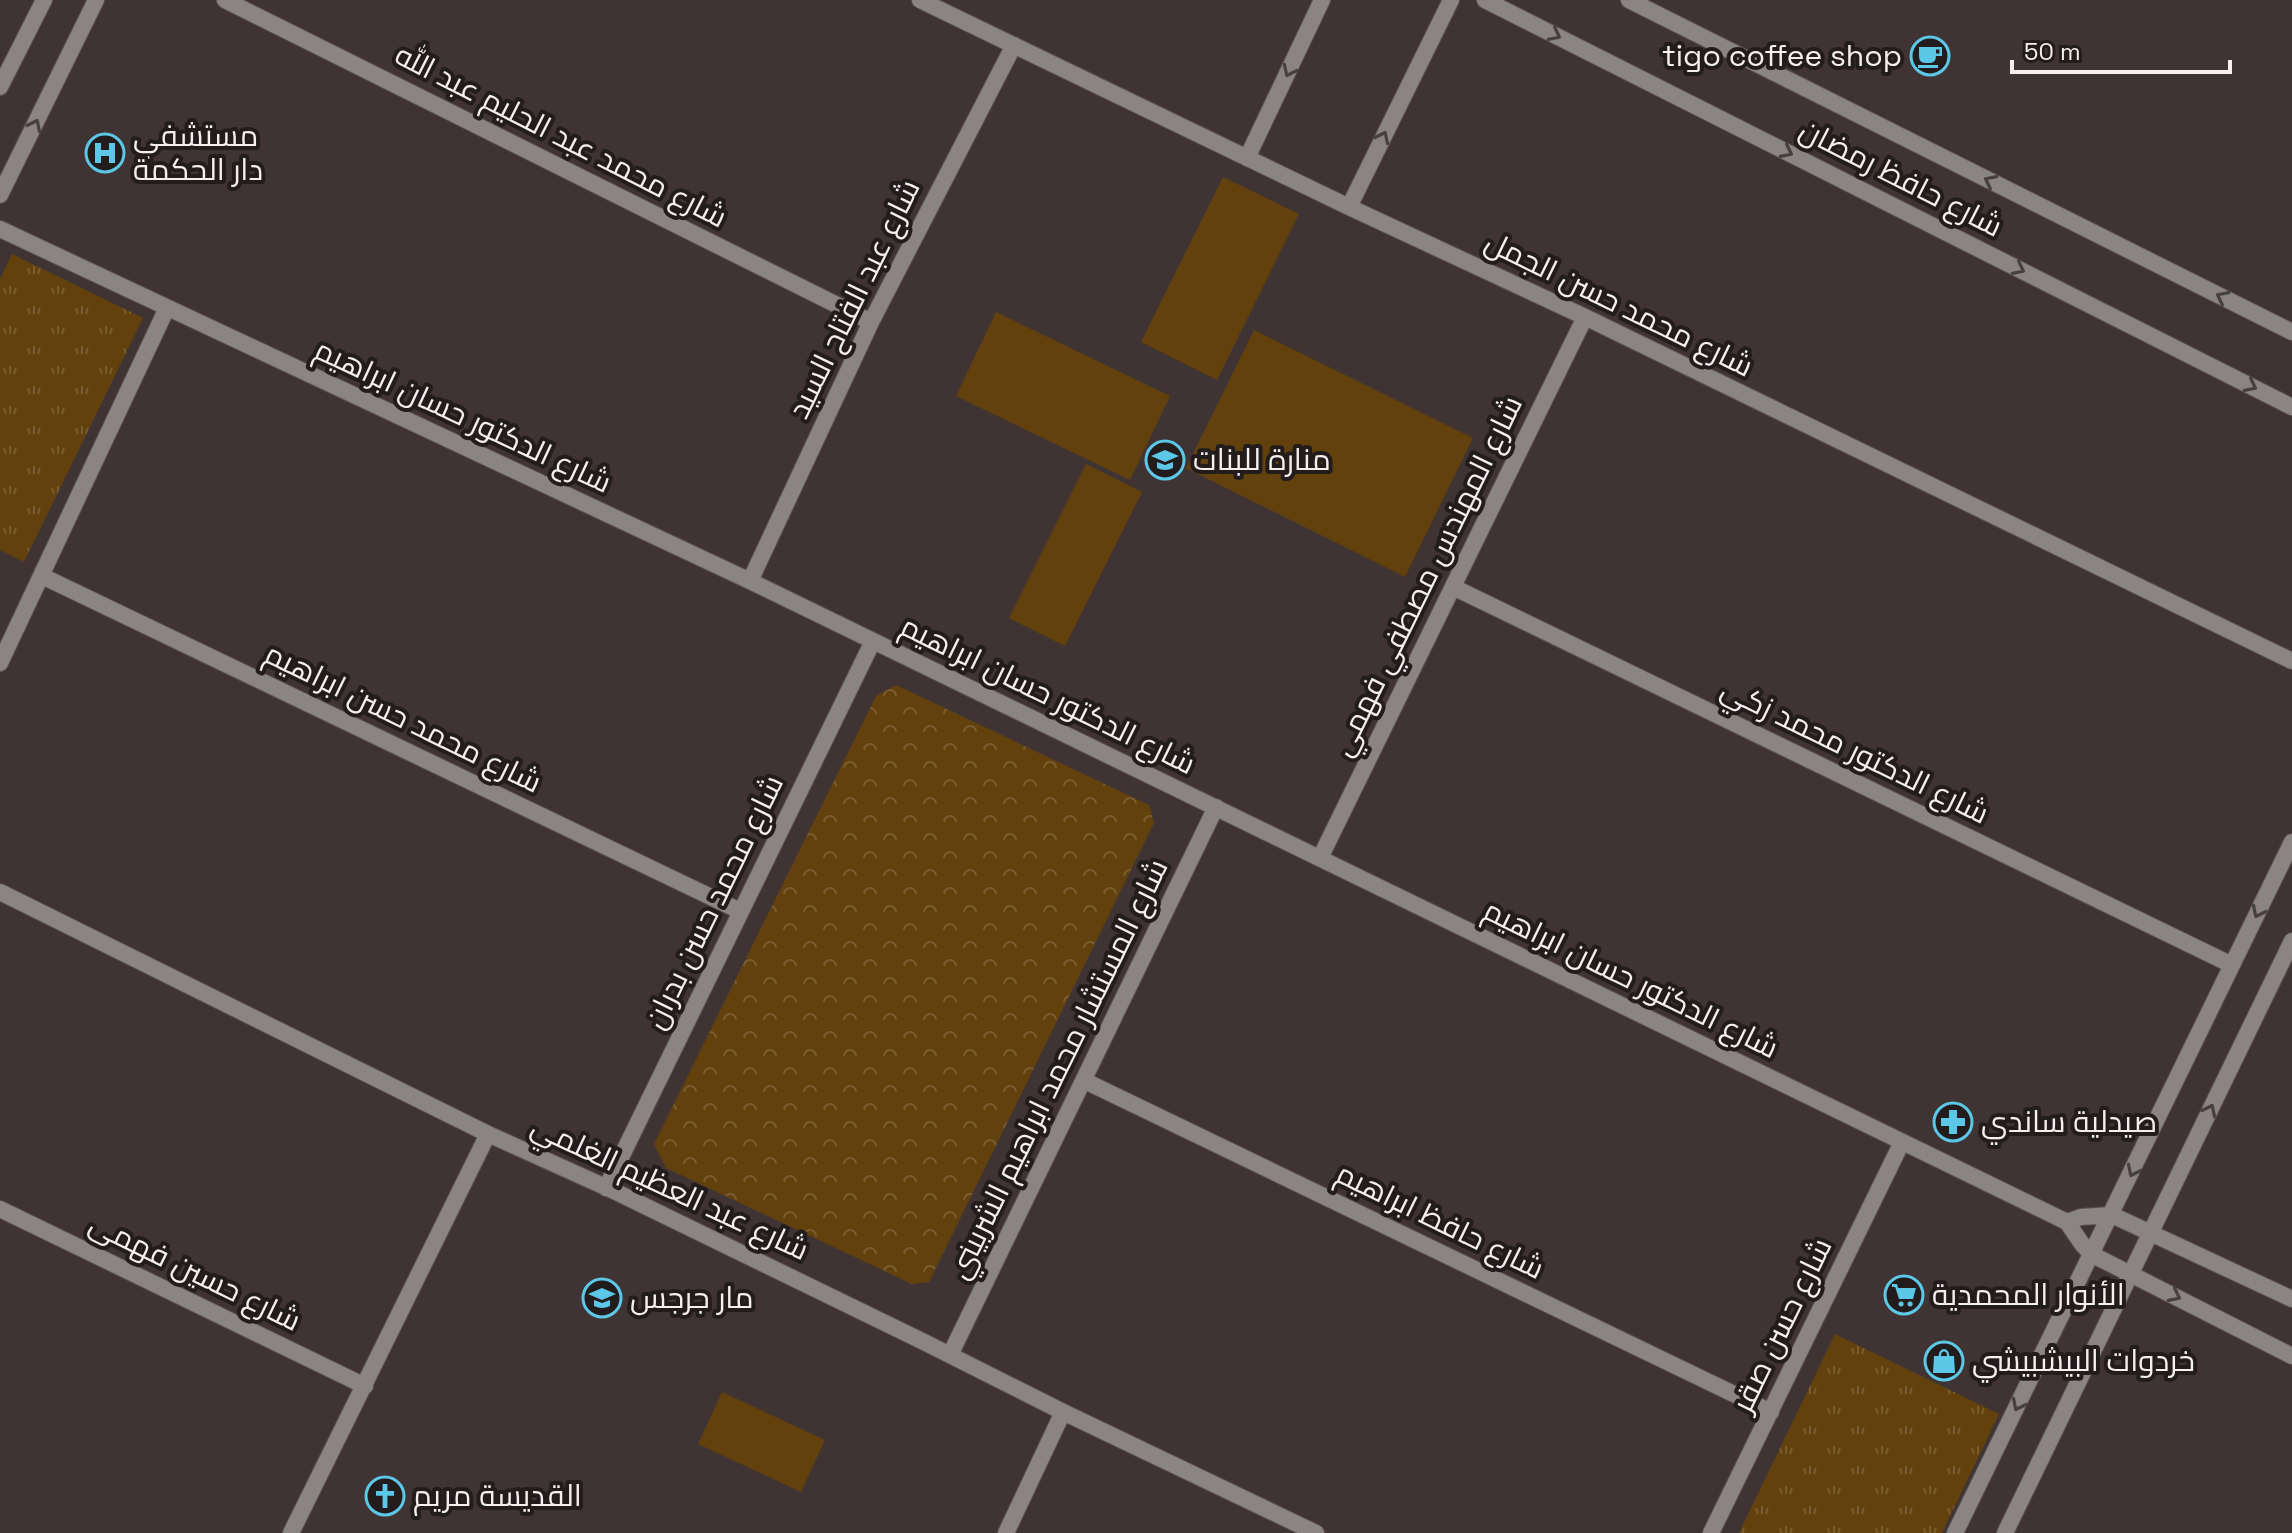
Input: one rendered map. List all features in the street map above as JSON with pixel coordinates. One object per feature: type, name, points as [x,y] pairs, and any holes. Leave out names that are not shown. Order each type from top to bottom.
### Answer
[{"type":"street","points":[[0,87],[44,0]]},
{"type":"street","points":[[0,195],[96,0]]},
{"type":"street","name":"شارع محمد عبد الحليم عبد الله","points":[[225,0],[871,322]]},
{"type":"street","name":"شارع محمد حسن الجمل","points":[[920,0],[1585,317],[2292,661]]},
{"type":"street","points":[[1247,158],[1322,0]]},
{"type":"street","points":[[1349,207],[1451,0]]},
{"type":"street","name":"شارع حافظ رمضان","points":[[1485,0],[2292,407]]},
{"type":"street","name":"شارع حافظ رمضان","points":[[1629,0],[2292,332]]},
{"type":"street","name":"شارع عبد الفتاح السيد","points":[[750,581],[871,322],[1014,45]]},
{"type":"street","name":"شارع الدكتور حسان ابراهيم","points":[[0,229],[750,581],[2067,1222],[2091,1254],[2292,1356]]},
{"type":"street","points":[[0,663],[167,308]]},
{"type":"street","name":"شارع المهندس مصطفي فهمي","points":[[1320,858],[1585,317]]},
{"type":"street","name":"شارع محمد حسن ابراهيم","points":[[42,576],[740,911]]},
{"type":"street","name":"شارع الدكتور محمد زكي","points":[[1453,587],[2232,965]]},
{"type":"street","name":"شارع محمد حسن بدران","points":[[606,1188],[873,641]]},
{"type":"street","name":"شارع المستشار محمد ابراهيم الشربيني","points":[[950,1355],[1216,807]]},
{"type":"street","points":[[1955,1533],[2292,842]]},
{"type":"street","name":"شارع عبد العظيم الغلمي","points":[[0,892],[488,1134],[606,1188],[1316,1533]]},
{"type":"street","points":[[2005,1533],[2292,941]]},
{"type":"street","name":"شارع حافظ ابراهيم","points":[[1085,1081],[1771,1412]]},
{"type":"street","points":[[291,1533],[488,1134]]},
{"type":"street","name":"شارع حسن صقر","points":[[1711,1533],[1902,1142]]},
{"type":"street","name":"شارع حسين فهمى","points":[[0,1209],[365,1386]]},
{"type":"street","points":[[2067,1222],[2081,1217],[2112,1215],[2292,1299]]},
{"type":"street","points":[[1006,1533],[1063,1412]]},
{"type":"green space","points":[[1223,177],[1299,214],[1217,380],[1141,342]]},
{"type":"green space","points":[[12,254],[143,318],[24,562],[0,550],[0,279]]},
{"type":"green space","points":[[996,312],[1170,396],[1130,480],[956,396]]},
{"type":"green space","points":[[1254,330],[1473,438],[1405,577],[1186,468]]},
{"type":"green space","points":[[1086,464],[1142,492],[1065,646],[1009,618]]},
{"type":"green space","points":[[896,685],[1149,805],[1154,823],[929,1282],[912,1284],[666,1168],[654,1144],[876,696]]},
{"type":"green space","points":[[1835,1334],[1999,1414],[1942,1533],[1739,1533]]},
{"type":"green space","points":[[722,1392],[825,1440],[801,1492],[698,1444]]},
{"type":"place","name":"tigo coffee shop","points":[[1930,56]]},
{"type":"place","name":"مستشفي دار الحكمة","points":[[105,153]]},
{"type":"place","name":"منارة للبنات","points":[[1165,460]]},
{"type":"place","name":"صيدلية ساندي","points":[[1953,1122]]},
{"type":"place","name":"الأنوار المحمدية","points":[[1904,1295]]},
{"type":"place","name":"مار جرجس","points":[[602,1298]]},
{"type":"place","name":"خردوات البيشبيشي","points":[[1944,1361]]},
{"type":"place","name":"القديسة مريم","points":[[385,1496]]}]
